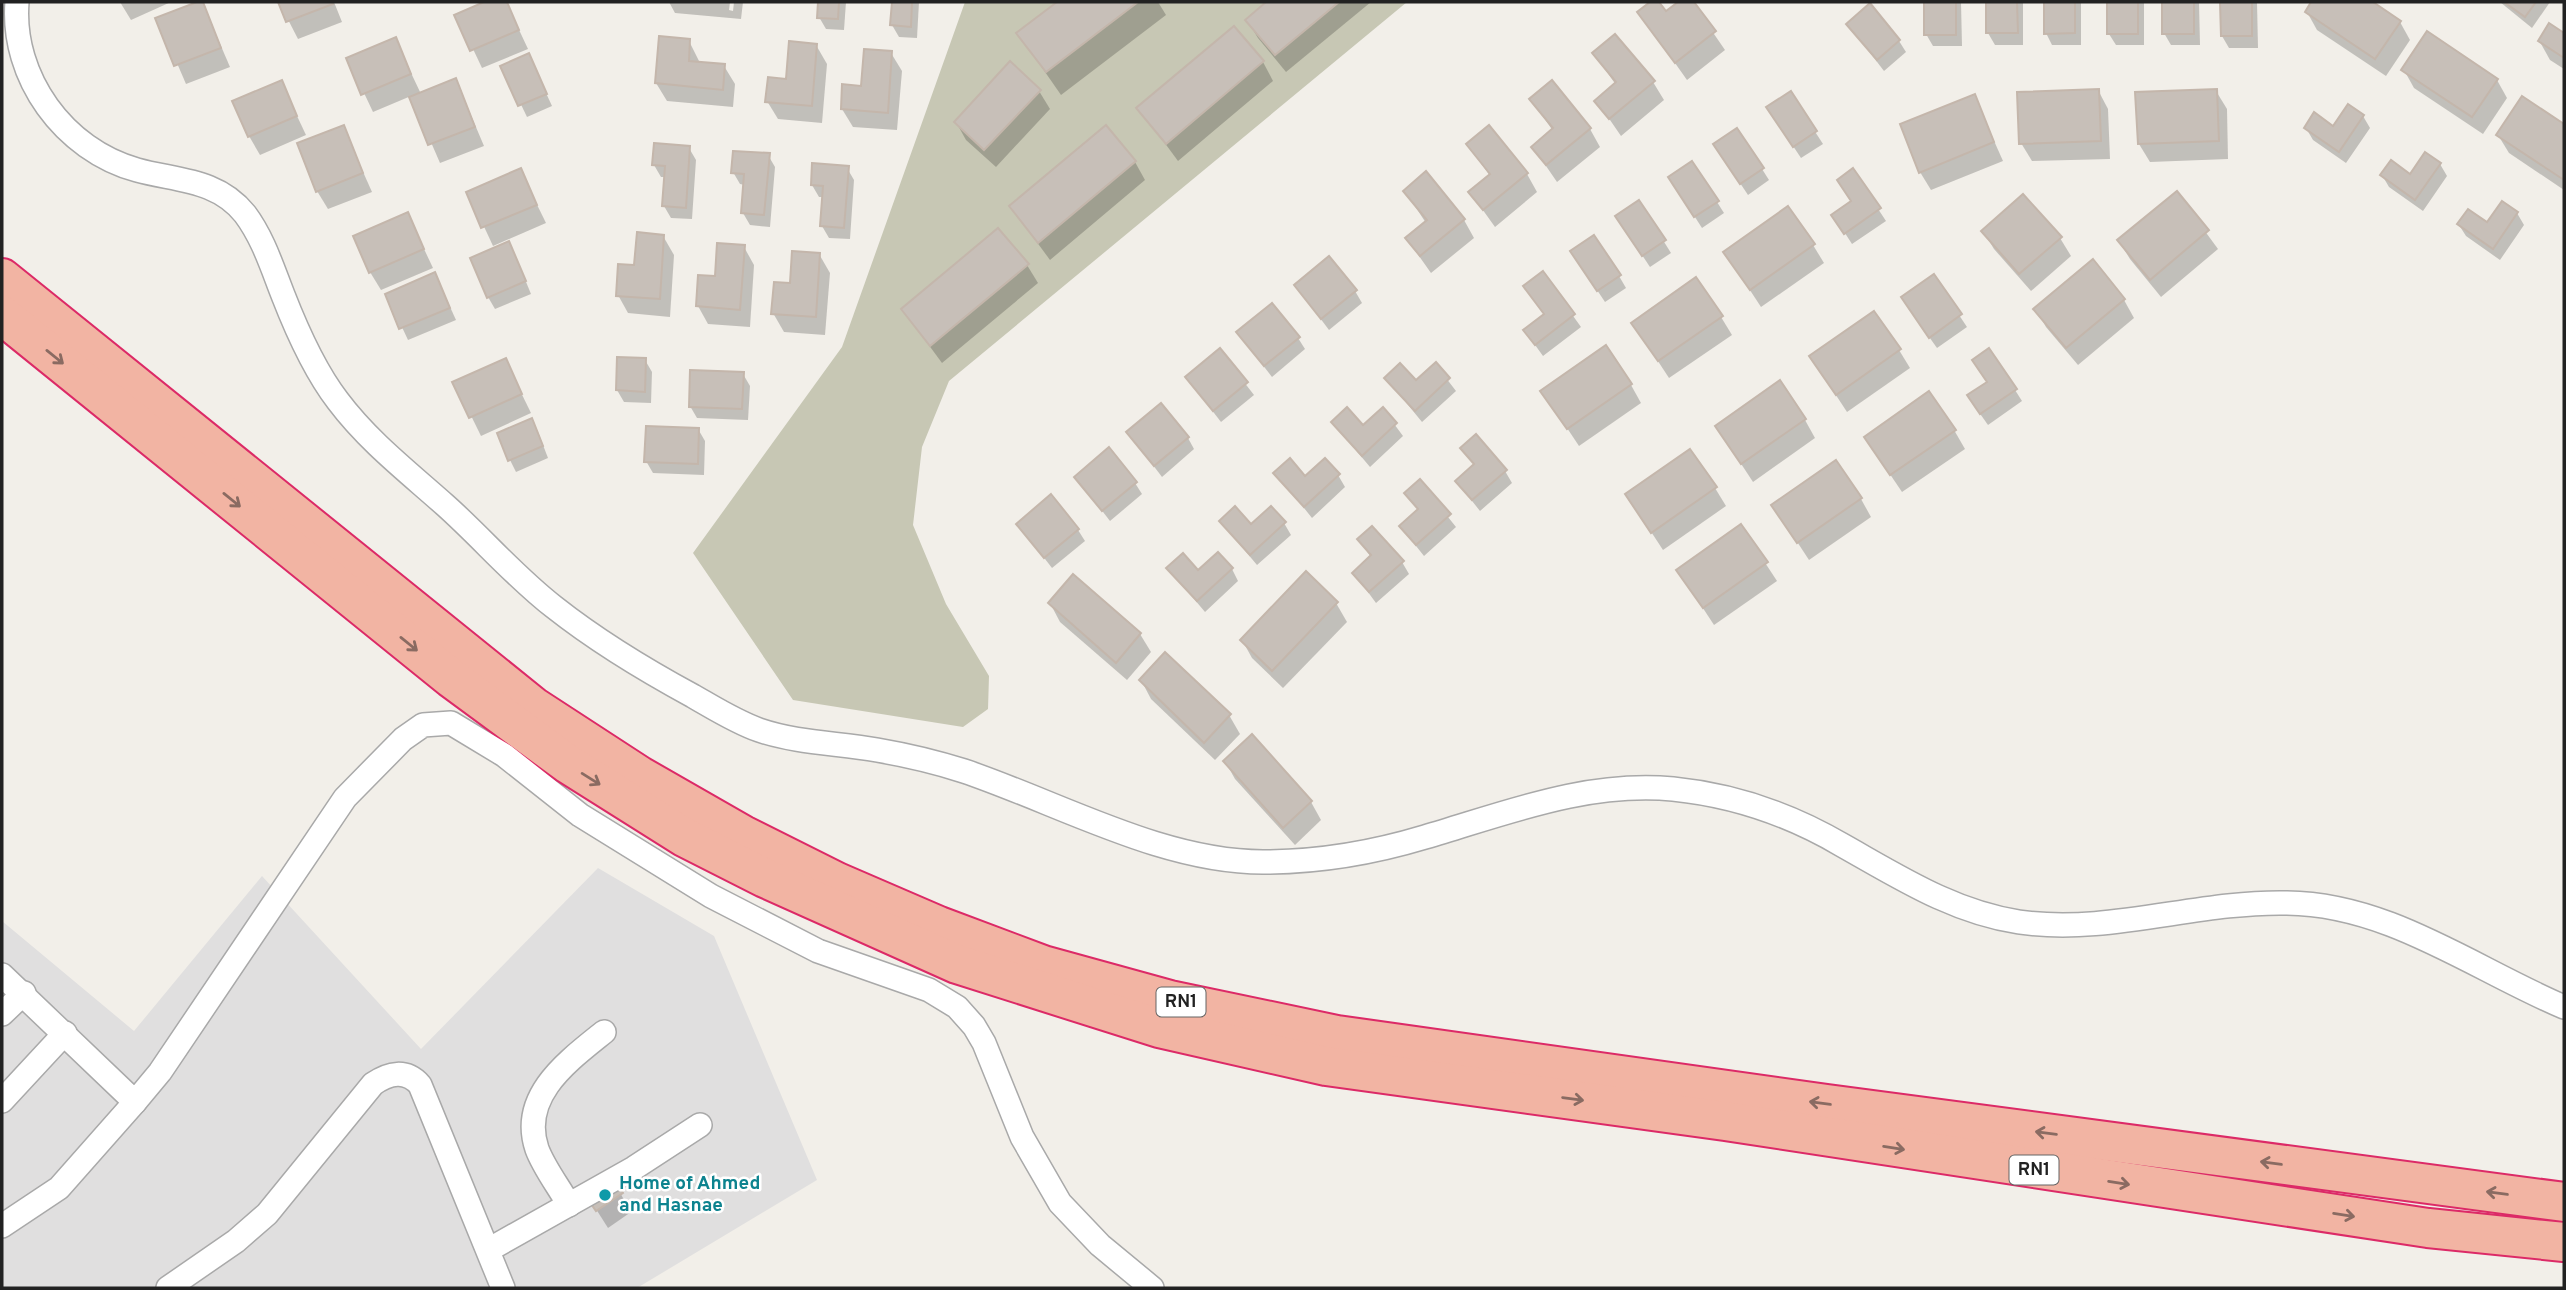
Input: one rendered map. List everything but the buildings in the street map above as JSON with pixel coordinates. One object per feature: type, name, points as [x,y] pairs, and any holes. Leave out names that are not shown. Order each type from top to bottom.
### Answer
[{"type":"highway","name":"RN1","points":[[2,278],[534,707],[640,776],[755,841],[837,882],[939,926],[1043,965],[1170,1000],[1337,1035],[1827,1104],[2564,1202]]},
{"type":"highway","name":"RN1","points":[[2,315],[451,678],[568,764],[684,837],[801,895],[957,964],[1158,1028],[1326,1066],[1725,1121],[2428,1228],[2564,1242]]},
{"type":"street","points":[[17,2],[18,42],[29,74],[59,123],[103,155],[130,169],[186,178],[213,188],[236,204],[252,223],[266,249],[290,314],[316,365],[336,399],[371,439],[553,607],[645,670],[749,726],[782,737],[877,750],[957,768],[1176,850],[1254,862],[1340,858],[1423,838],[1562,796],[1602,790],[1680,790],[1756,806],[1840,843],[1920,891],[2010,920],[2055,926],[2104,923],[2295,902],[2359,913],[2400,926],[2564,1007]]},
{"type":"street","points":[[2,1226],[59,1188],[160,1072],[345,798],[413,732],[430,723],[452,723],[504,755],[580,815],[711,896],[818,951],[929,990],[957,1007],[974,1026],[984,1043],[1022,1137],[1060,1203],[1100,1245],[1152,1288]]},
{"type":"street","points":[[2,975],[135,1102]]},
{"type":"street","points":[[2,1014],[23,993]]},
{"type":"street","points":[[569,1205],[538,1151],[533,1118],[541,1094],[552,1078],[604,1032]]},
{"type":"street","points":[[2,1101],[65,1033]]},
{"type":"street","points":[[168,1288],[236,1241],[267,1214],[373,1084],[393,1074],[413,1077],[420,1085],[490,1250],[503,1288]]},
{"type":"street","points":[[490,1250],[700,1125]]},
{"type":"shaded area","points":[[965,2],[1407,2],[949,381],[922,447],[913,525],[946,604],[989,676],[988,709],[963,727],[793,700],[693,553],[842,347]]},
{"type":"shaded area","points":[[598,868],[714,936],[817,1180],[637,1288],[2,1288],[2,921],[134,1031],[262,876],[421,1049]]},
{"type":"place","name":"Home of Ahmed and Hasnae","points":[[605,1195]]}]
